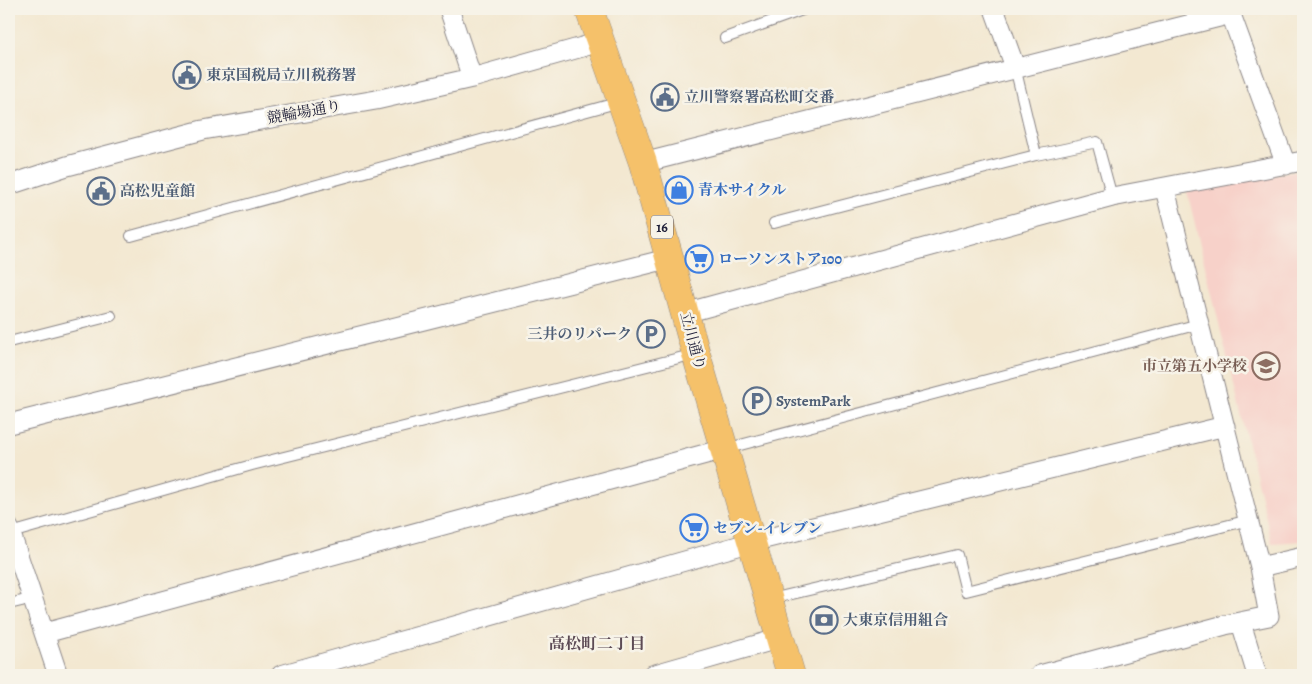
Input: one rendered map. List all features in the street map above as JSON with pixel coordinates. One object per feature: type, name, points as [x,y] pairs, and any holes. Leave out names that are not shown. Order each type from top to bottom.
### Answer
[{"type":"main road","name":"立川通り","points":[[589,9],[643,163],[671,258],[696,354],[791,675]]},
{"type":"street","points":[[449,9],[472,78]]},
{"type":"street","points":[[994,9],[1016,67]]},
{"type":"street","points":[[643,163],[1230,12],[1294,163],[1165,189],[1112,197],[685,312]]},
{"type":"street","name":"競輪場通り","points":[[9,185],[67,166],[203,130],[376,100],[472,78],[600,42]]},
{"type":"street","points":[[1040,675],[1225,625],[1269,616],[1249,520],[1165,189]]},
{"type":"street","points":[[9,424],[671,258]]},
{"type":"street","points":[[281,675],[752,542],[1225,426]]},
{"type":"street","points":[[45,633],[724,449]]},
{"type":"street","points":[[10,530],[58,675]]},
{"type":"street","points":[[1260,567],[1303,557]]},
{"type":"street","points":[[1241,623],[1257,675]]},
{"type":"street","points":[[652,675],[781,638]]},
{"type":"lane","points":[[725,38],[805,9]]},
{"type":"lane","points":[[1016,67],[1036,155]]},
{"type":"lane","points":[[131,236],[621,102]]},
{"type":"lane","points":[[774,223],[1036,155],[1097,142],[1112,197]]},
{"type":"lane","points":[[9,342],[111,316]]},
{"type":"lane","points":[[724,449],[1199,324]]},
{"type":"lane","points":[[10,530],[252,465],[696,354]]},
{"type":"lane","points":[[769,599],[957,556],[966,591],[1249,520]]},
{"type":"lane","points":[[9,604],[34,598]]},
{"type":"shaded area","name":"市立第五小学校","points":[[1303,169],[1303,541],[1272,543],[1187,191]]},
{"type":"place","name":"東京国税局立川税務署","points":[[187,75]]},
{"type":"place","name":"立川警察署高松町交番","points":[[665,97]]},
{"type":"place","name":"青木サイクル","points":[[679,190]]},
{"type":"place","name":"高松児童館","points":[[101,191]]},
{"type":"place","name":"ローソンストア100","points":[[699,259]]},
{"type":"place","name":"三井のリパーク","points":[[651,334]]},
{"type":"place","name":"市立第五小学校","points":[[1266,366]]},
{"type":"place","name":"SystemPark","points":[[757,401]]},
{"type":"place","name":"セブン-イレブン","points":[[694,528]]},
{"type":"place","name":"大東京信用組合","points":[[824,620]]},
{"type":"district","name":"高松町二丁目","points":[[597,644]]}]
